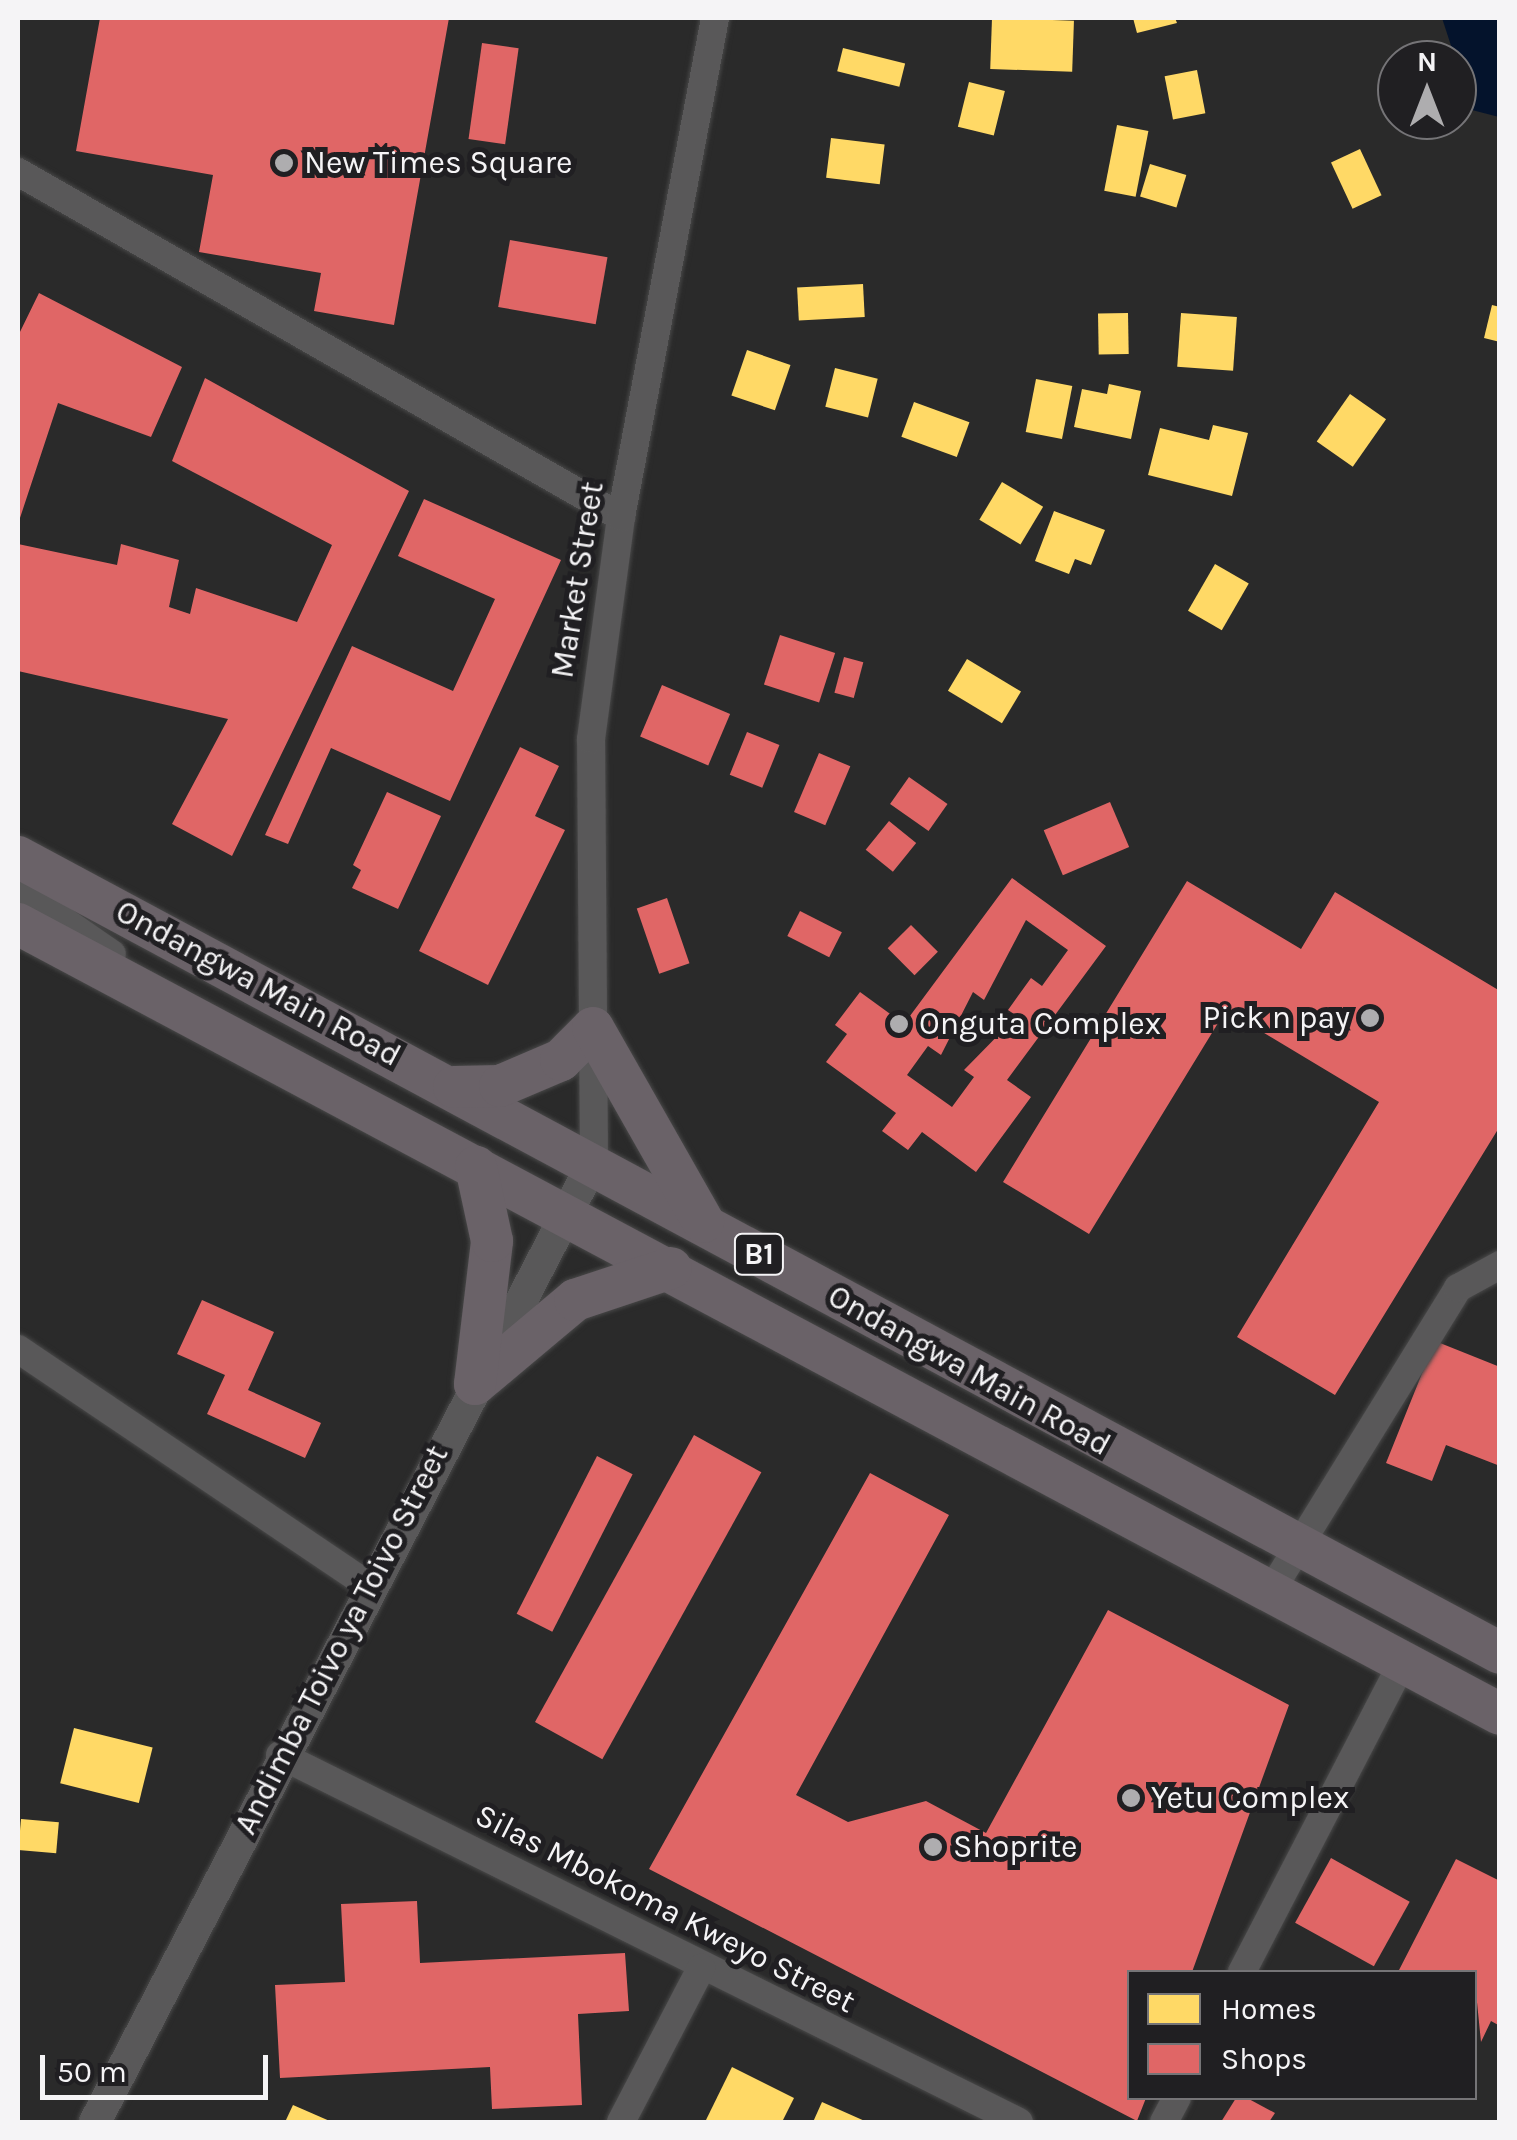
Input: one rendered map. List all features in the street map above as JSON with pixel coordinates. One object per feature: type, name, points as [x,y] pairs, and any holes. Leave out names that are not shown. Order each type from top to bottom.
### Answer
[{"type":"main road","name":"Ondangwa Main Road","points":[[18,857],[594,1161],[1298,1549],[1500,1653]]},
{"type":"main road","name":"Ondangwa Main Road","points":[[18,924],[671,1268],[1500,1714]]},
{"type":"main road","points":[[454,1087],[500,1086],[561,1060],[592,1028],[704,1222]]},
{"type":"main road","points":[[475,1384],[492,1241],[476,1167]]},
{"type":"main road","points":[[475,1384],[575,1300],[671,1268]]},
{"type":"street","name":"Market Street","points":[[594,1161],[591,739],[621,517],[715,18]]},
{"type":"street","points":[[18,172],[621,517]]},
{"type":"street","points":[[18,889],[236,1040]]},
{"type":"street","name":"Andimba Toivo ya Toivo Street","points":[[94,2122],[367,1584],[594,1161]]},
{"type":"street","points":[[1270,1591],[1458,1288],[1500,1265]]},
{"type":"street","points":[[18,1348],[367,1584]]},
{"type":"street","points":[[1243,1970],[1403,1661]]},
{"type":"street","name":"Silas Mbokoma Kweyo Street","points":[[280,1755],[701,1968],[1019,2122]]},
{"type":"street","points":[[621,2122],[701,1968]]},
{"type":"street","points":[[1164,2122],[1176,2100]]},
{"type":"water","points":[[1442,18],[1499,18],[1499,117],[1477,111],[1477,40],[1449,40]]},
{"type":"building: Homes","points":[[992,18],[1074,21],[1072,72],[990,69]]},
{"type":"building: Homes","points":[[1133,18],[1175,18],[1177,23],[1137,33]]},
{"type":"building: Homes","points":[[843,48],[905,63],[899,87],[837,71]]},
{"type":"building: Homes","points":[[1197,70],[1205,113],[1173,119],[1165,76]]},
{"type":"building: Homes","points":[[969,82],[1005,91],[994,136],[958,127]]},
{"type":"building: Homes","points":[[1117,125],[1148,131],[1136,197],[1104,191]]},
{"type":"building: Homes","points":[[831,138],[885,145],[880,184],[826,178]]},
{"type":"building: Homes","points":[[1360,149],[1382,195],[1353,209],[1331,163]]},
{"type":"building: Homes","points":[[1150,164],[1186,175],[1176,208],[1140,197]]},
{"type":"building: Homes","points":[[863,284],[865,317],[799,320],[797,287]]},
{"type":"building: Homes","points":[[1492,305],[1500,307],[1500,342],[1484,338]]},
{"type":"building: Homes","points":[[1128,313],[1129,354],[1099,355],[1098,314]]},
{"type":"building: Homes","points":[[1181,313],[1237,317],[1233,371],[1177,367]]},
{"type":"building: Homes","points":[[747,350],[790,365],[775,410],[731,395]]},
{"type":"building: Homes","points":[[835,368],[878,379],[868,417],[825,407]]},
{"type":"building: Homes","points":[[1036,379],[1072,386],[1062,439],[1026,432]]},
{"type":"building: Homes","points":[[1109,384],[1141,391],[1131,439],[1074,427],[1082,389],[1107,394]]},
{"type":"building: Homes","points":[[1350,394],[1386,419],[1353,467],[1317,442]]},
{"type":"building: Homes","points":[[914,402],[969,422],[957,457],[901,437]]},
{"type":"building: Homes","points":[[1213,425],[1248,433],[1232,496],[1148,475],[1160,428],[1209,440]]},
{"type":"building: Homes","points":[[1002,482],[1043,507],[1020,544],[979,520]]},
{"type":"building: Homes","points":[[1054,511],[1105,530],[1091,565],[1075,559],[1069,574],[1035,561]]},
{"type":"building: Homes","points":[[1215,564],[1249,583],[1222,630],[1188,611]]},
{"type":"building: Homes","points":[[967,659],[1021,691],[1002,723],[948,691]]},
{"type":"building: Homes","points":[[74,1728],[153,1748],[139,1803],[60,1783]]},
{"type":"building: Homes","points":[[21,1819],[59,1822],[56,1853],[18,1850]]},
{"type":"building: Homes","points":[[732,2067],[794,2098],[782,2122],[705,2122]]},
{"type":"building: Homes","points":[[822,2102],[867,2122],[813,2122]]},
{"type":"building: Homes","points":[[293,2105],[332,2122],[285,2122]]},
{"type":"building: Shops","name":"New Times Square","points":[[100,18],[449,18],[394,325],[314,311],[321,273],[199,252],[213,175],[76,151]]},
{"type":"building: Shops","points":[[482,43],[519,48],[505,144],[469,139]]},
{"type":"building: Shops","points":[[510,240],[607,257],[596,324],[498,307]]},
{"type":"building: Shops","points":[[39,293],[182,367],[151,437],[58,403],[18,524],[18,336]]},
{"type":"building: Shops","points":[[205,378],[409,491],[232,856],[172,824],[228,719],[18,671],[18,544],[117,565],[121,544],[179,560],[169,607],[190,614],[196,588],[297,622],[332,545],[172,461]]},
{"type":"building: Shops","points":[[424,499],[561,560],[450,801],[331,748],[288,844],[265,835],[352,646],[453,691],[495,599],[398,556]]},
{"type":"building: Shops","points":[[780,635],[835,653],[819,702],[764,684]]},
{"type":"building: Shops","points":[[844,657],[863,662],[854,698],[834,693]]},
{"type":"building: Shops","points":[[662,685],[730,714],[708,765],[640,737]]},
{"type":"building: Shops","points":[[747,732],[779,745],[762,788],[730,775]]},
{"type":"building: Shops","points":[[520,747],[559,766],[535,816],[565,830],[488,985],[419,951]]},
{"type":"building: Shops","points":[[819,753],[850,766],[825,825],[794,812]]},
{"type":"building: Shops","points":[[909,777],[948,804],[929,831],[890,804]]},
{"type":"building: Shops","points":[[387,792],[441,816],[398,909],[352,888],[361,870],[353,865]]},
{"type":"building: Shops","points":[[1110,802],[1129,847],[1063,875],[1044,830]]},
{"type":"building: Shops","points":[[889,821],[916,843],[893,872],[866,850]]},
{"type":"building: Shops","name":"Onguta Complex","points":[[1012,878],[1106,946],[1007,1080],[1031,1097],[976,1172],[922,1132],[908,1150],[882,1131],[896,1113],[826,1062],[847,1034],[835,1025],[860,992],[904,1024]],"holes":[[[1026,920],[1068,950],[1042,986],[1031,978],[1008,1010],[1017,1016],[964,1070],[974,1077],[952,1107],[907,1075],[928,1046],[941,1055],[973,992],[984,1000]]]},
{"type":"building: Shops","points":[[1187,881],[1301,949],[1335,892],[1500,991],[1500,1126],[1335,1395],[1237,1337],[1379,1102],[1226,1010],[1089,1234],[1003,1182]]},
{"type":"building: Shops","points":[[667,898],[689,963],[659,974],[637,908]]},
{"type":"building: Shops","points":[[800,911],[842,932],[829,957],[787,936]]},
{"type":"building: Shops","points":[[911,925],[938,952],[915,975],[888,948]]},
{"type":"building: Shops","points":[[202,1300],[274,1332],[248,1390],[321,1423],[305,1458],[207,1414],[225,1375],[177,1354]]},
{"type":"building: Shops","points":[[1435,1341],[1500,1367],[1500,1466],[1446,1445],[1432,1481],[1386,1463]]},
{"type":"building: Shops","points":[[694,1435],[761,1472],[602,1759],[535,1722]]},
{"type":"building: Shops","points":[[597,1456],[633,1474],[552,1632],[517,1614]]},
{"type":"building: Shops","name":"Yetu Complex","points":[[870,1473],[949,1515],[796,1795],[848,1822],[926,1801],[986,1833],[1108,1610],[1289,1705],[1193,1970],[1127,1970],[1127,2100],[1145,2100],[1137,2121],[649,1869]]},
{"type":"building: Shops","points":[[1331,1858],[1410,1902],[1374,1966],[1295,1923]]},
{"type":"building: Shops","points":[[1456,1859],[1500,1881],[1500,2026],[1491,2021],[1481,2042],[1477,1970],[1399,1970]]},
{"type":"building: Shops","points":[[417,1901],[420,1963],[625,1953],[629,2011],[578,2014],[582,2105],[492,2109],[490,2067],[280,2078],[275,1985],[345,1982],[341,1904]]},
{"type":"building: Shops","points":[[1235,2100],[1251,2100],[1275,2113],[1269,2122],[1221,2122]]},
{"type":"place","name":"New Times Square","points":[[284,163]]},
{"type":"place","name":"Pick n pay","points":[[1370,1018]]},
{"type":"place","name":"Onguta Complex","points":[[899,1024]]},
{"type":"place","name":"Yetu Complex","points":[[1131,1798]]},
{"type":"place","name":"Shoprite","points":[[933,1847]]}]
